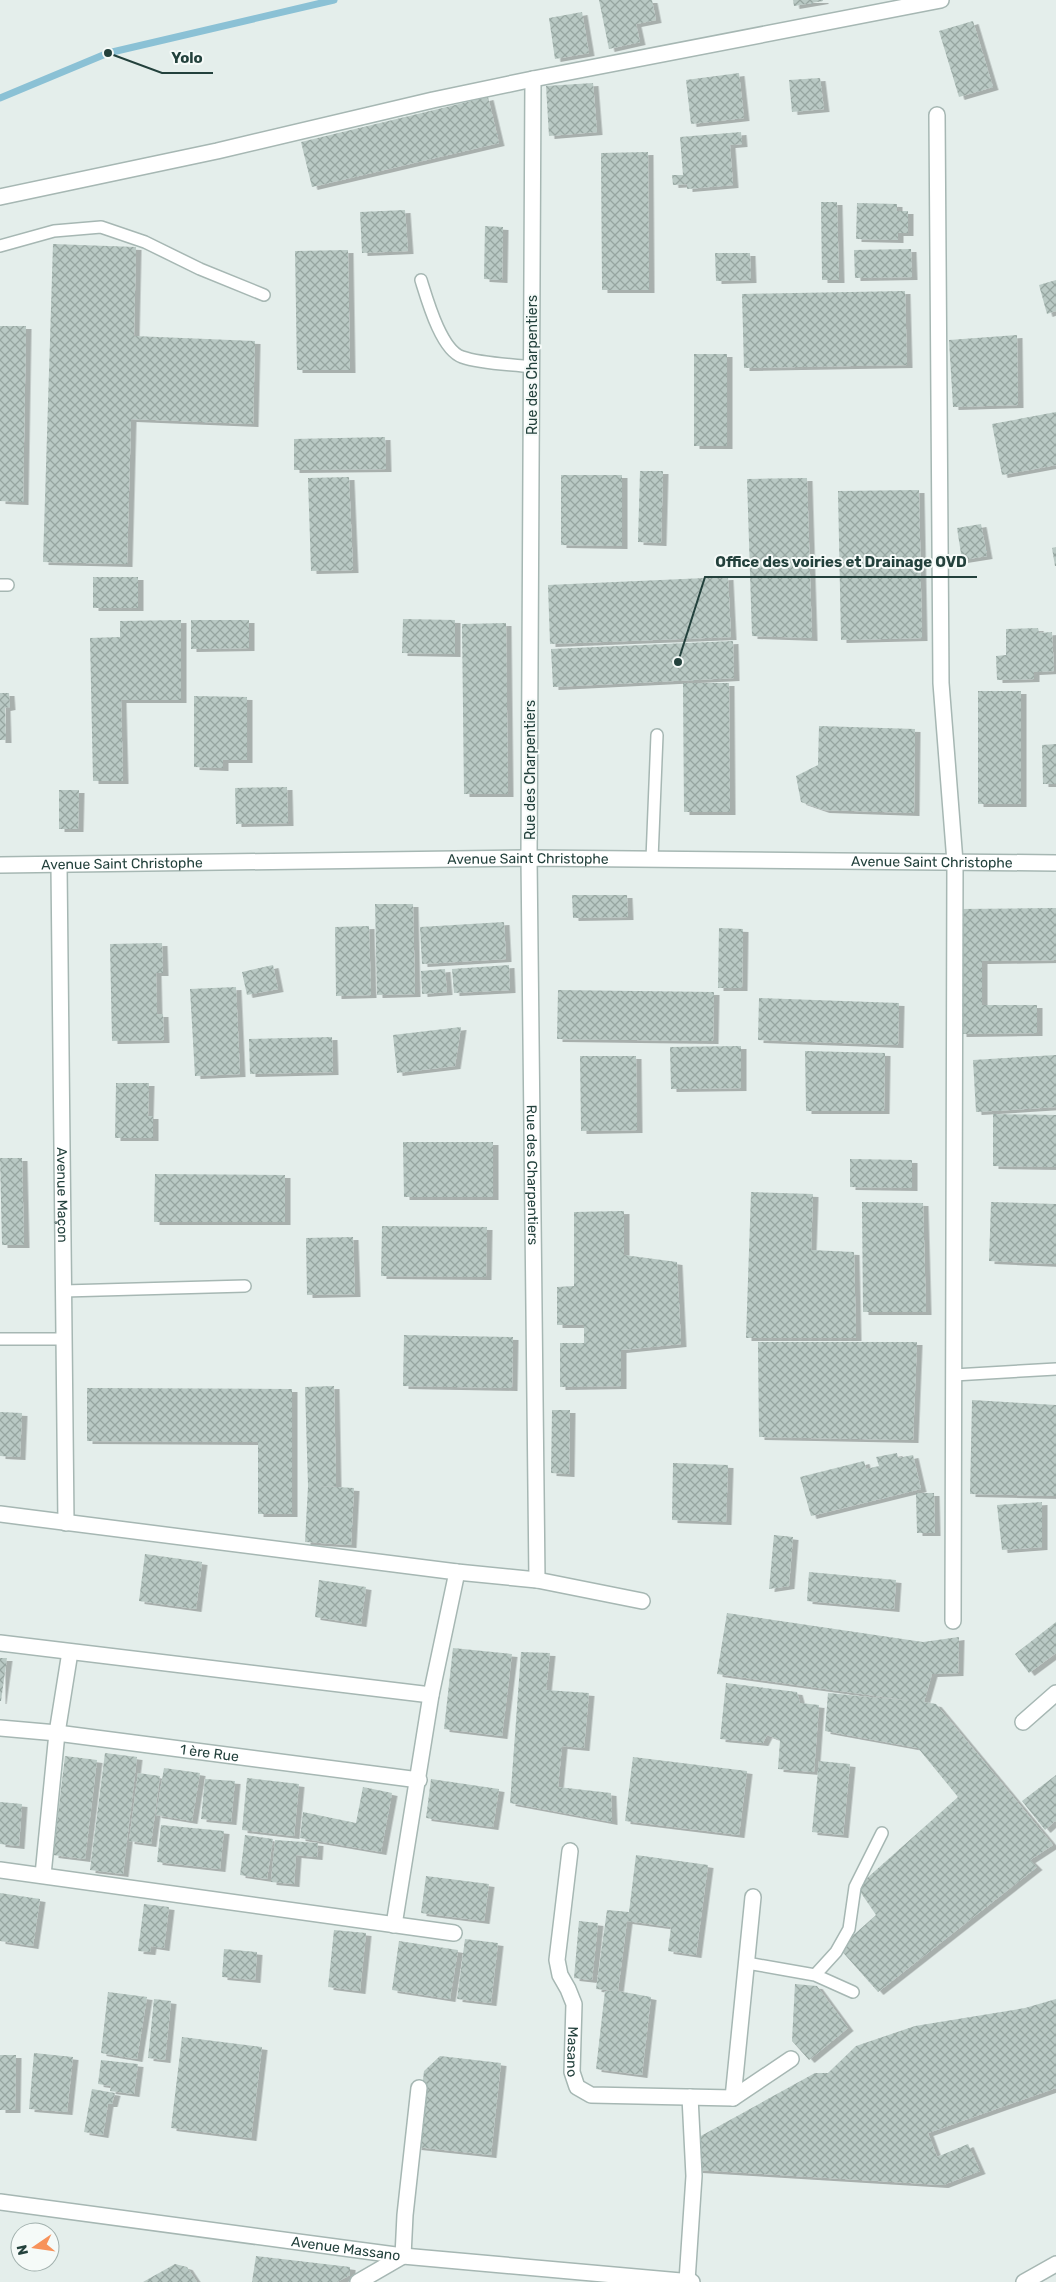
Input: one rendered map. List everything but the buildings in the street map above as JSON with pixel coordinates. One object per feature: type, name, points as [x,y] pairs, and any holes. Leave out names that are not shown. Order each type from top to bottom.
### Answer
[{"type":"street","points":[[0,197],[217,151],[433,100],[533,79],[941,0]]},
{"type":"street","name":"Rue des Charpentiers","points":[[533,79],[529,858],[537,1580]]},
{"type":"street","points":[[937,115],[942,683],[955,862],[953,1621]]},
{"type":"street","name":"Avenue Saint Christophe","points":[[0,865],[59,866],[529,858],[1056,863]]},
{"type":"street","name":"Avenue Maçon","points":[[59,866],[66,1523]]},
{"type":"street","points":[[0,1514],[457,1572],[537,1580],[642,1600]]},
{"type":"street","points":[[394,1926],[431,1696],[457,1572]]},
{"type":"street","points":[[0,1643],[431,1696]]},
{"type":"street","points":[[43,1875],[57,1733],[70,1652]]},
{"type":"street","points":[[1023,1722],[1056,1693]]},
{"type":"street","name":"1 ère Rue","points":[[0,1728],[57,1733],[419,1780]]},
{"type":"street","name":"Masano","points":[[570,1852],[557,1960],[560,1975],[574,2004],[572,2072],[577,2087],[591,2095],[733,2098]]},
{"type":"street","points":[[0,1870],[454,1933]]},
{"type":"street","points":[[733,2098],[754,1897]]},
{"type":"street","points":[[733,2098],[791,2059]]},
{"type":"street","points":[[358,2282],[403,2256],[405,2215],[419,2088]]},
{"type":"street","points":[[689,2282],[694,2176],[690,2097]]},
{"type":"street","name":"Avenue Massano","points":[[0,2202],[403,2256],[689,2282]]},
{"type":"street","points":[[1024,2282],[1056,2264]]},
{"type":"lane","points":[[0,246],[54,231],[101,227],[145,242],[200,269],[264,295]]},
{"type":"lane","points":[[421,280],[434,322],[445,341],[460,357],[532,367]]},
{"type":"lane","points":[[652,859],[657,736]]},
{"type":"lane","points":[[64,1291],[245,1286]]},
{"type":"lane","points":[[0,1339],[64,1339]]},
{"type":"lane","points":[[954,1375],[1056,1369]]},
{"type":"lane","points":[[815,1974],[836,1952],[849,1930],[855,1887],[882,1833]]},
{"type":"lane","points":[[747,1963],[815,1974],[853,1992]]},
{"type":"waterway","points":[[0,98],[108,53],[334,0]]},
{"type":"place","name":"Yolo","points":[[108,53]]},
{"type":"place","name":"Office des voiries et Drainage OVD","points":[[678,662]]}]
